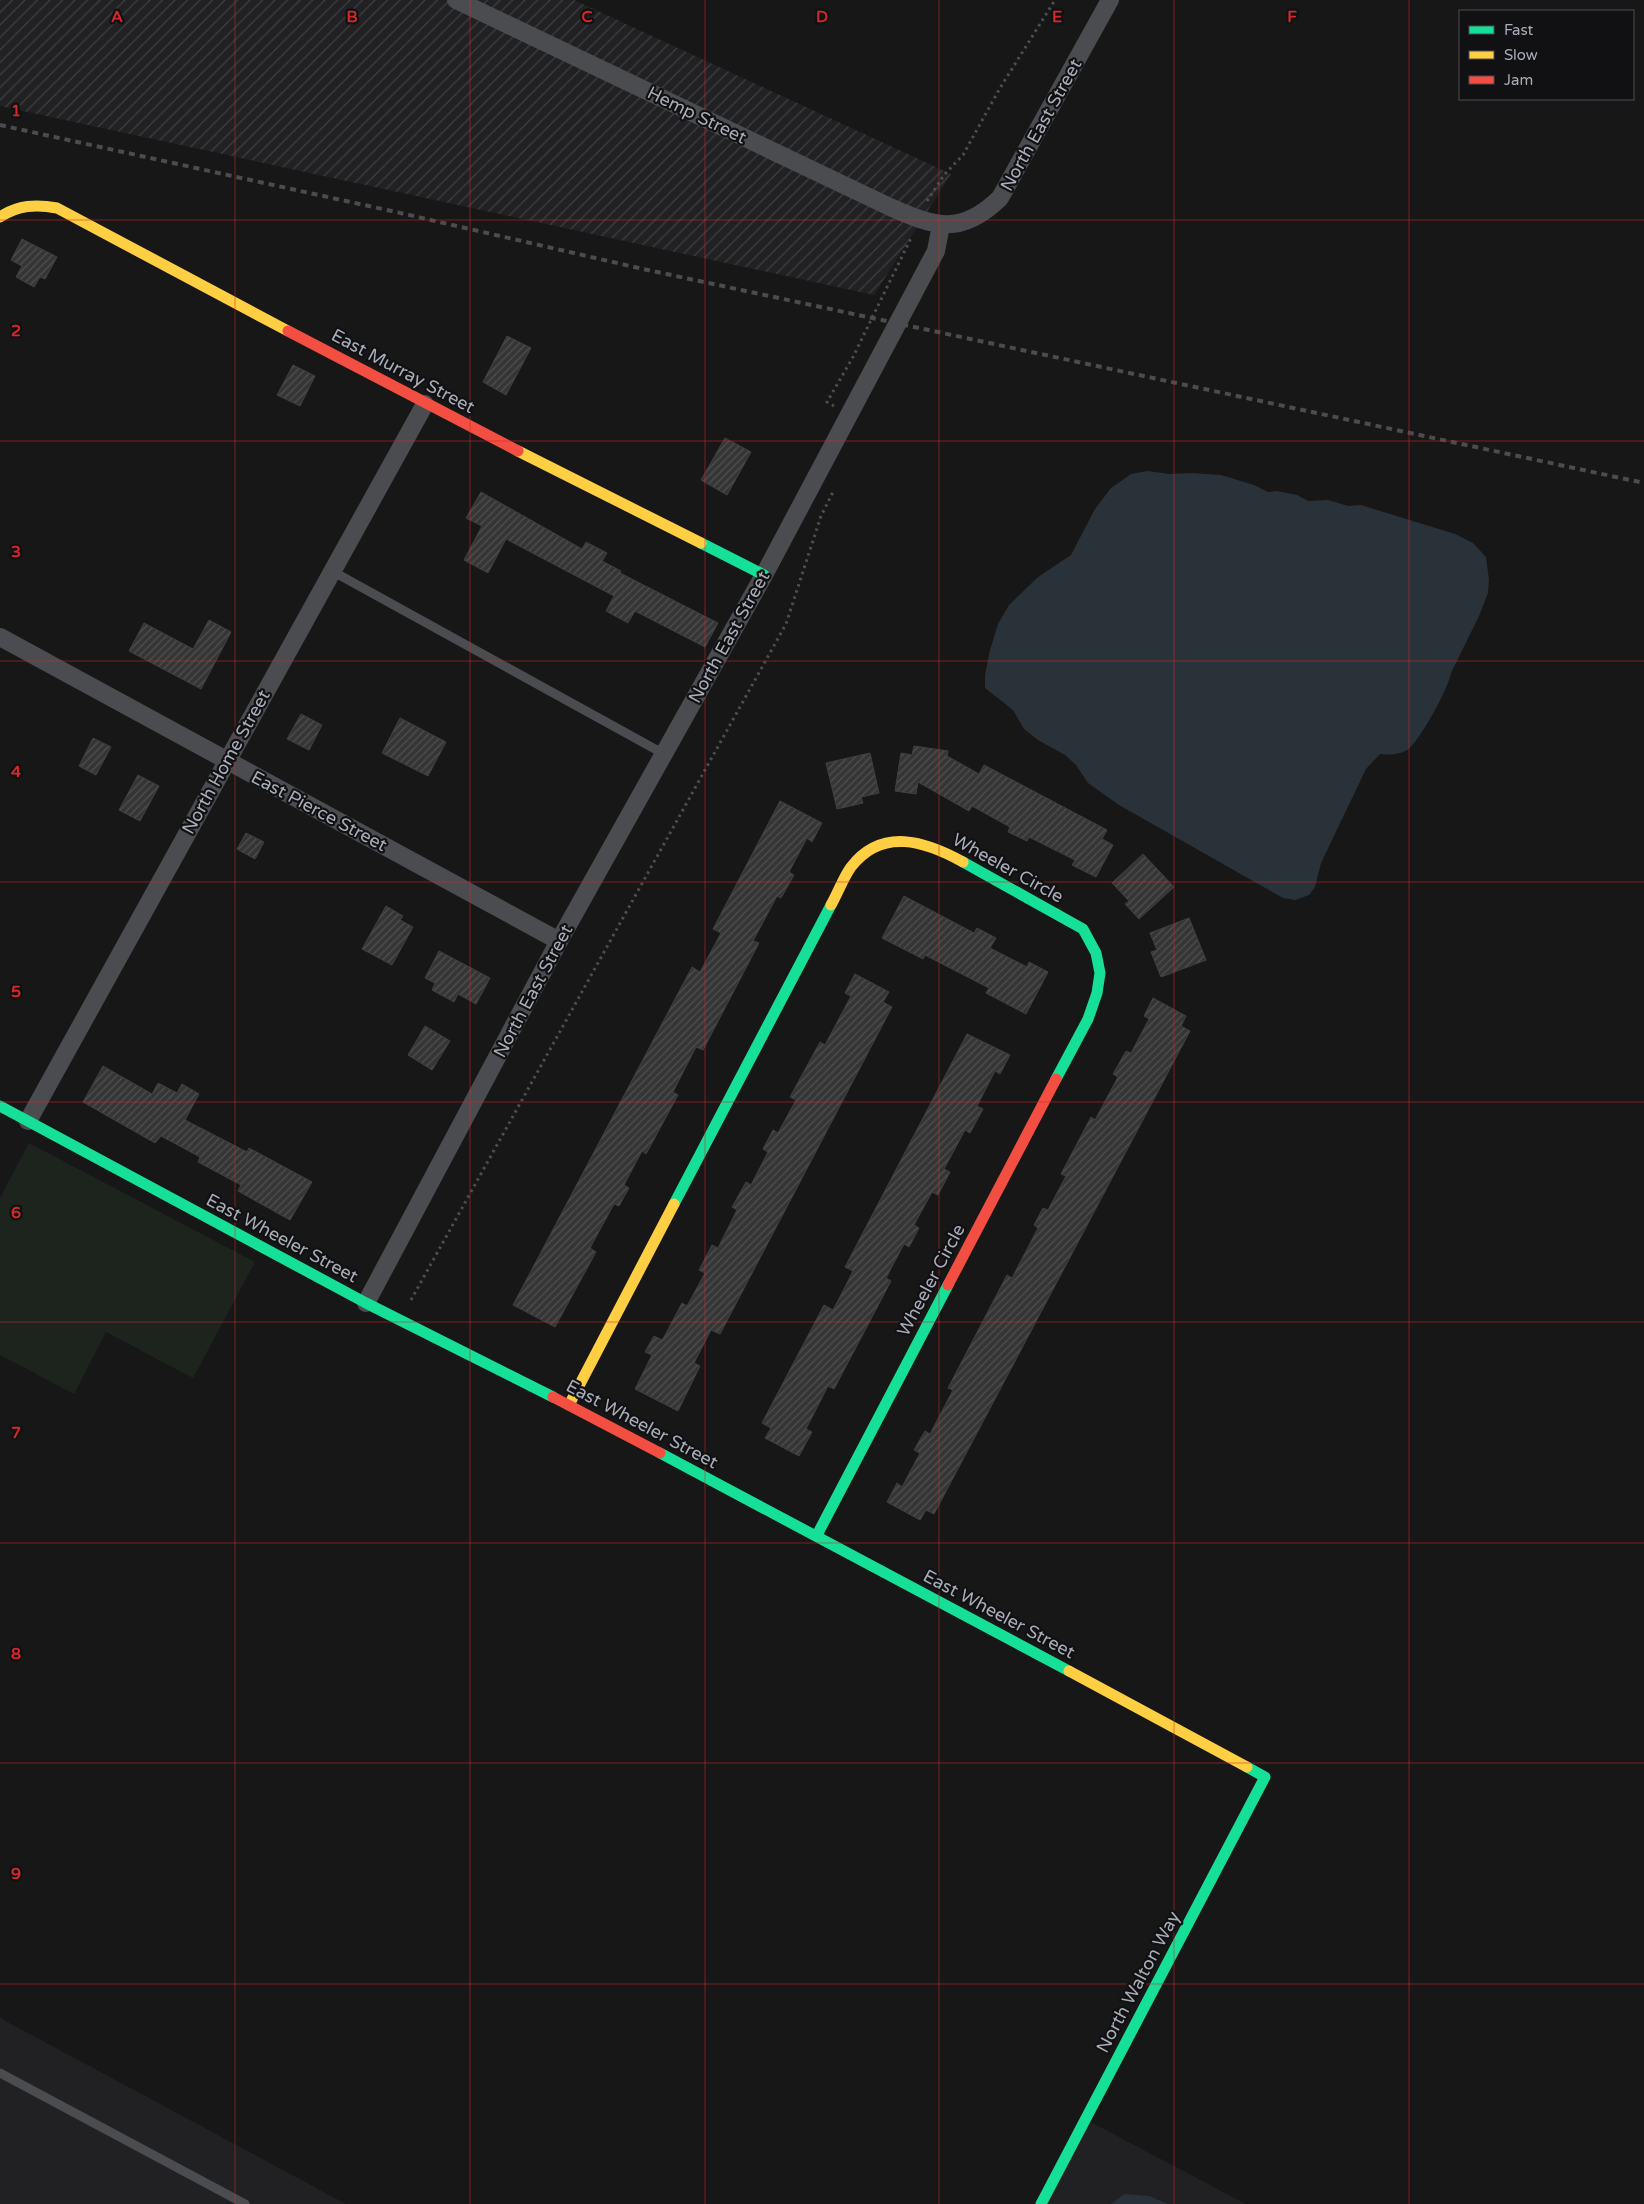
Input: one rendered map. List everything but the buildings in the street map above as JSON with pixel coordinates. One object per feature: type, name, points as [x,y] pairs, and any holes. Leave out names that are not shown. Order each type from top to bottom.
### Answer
[{"type":"street","name":"Hemp Street","points":[[456,0],[915,219],[941,225]]},
{"type":"street","name":"North East Street","points":[[366,1303],[560,941],[764,575],[936,251],[941,225],[967,221],[979,215],[1000,198],[1110,0]]},
{"type":"street","name":"East Murray Street","points":[[0,217],[25,205],[57,208],[425,404],[764,575]]},
{"type":"street","name":"North Home Street","points":[[28,1121],[425,404]]},
{"type":"street","name":"East Pierce Street","points":[[0,638],[560,941]]},
{"type":"street","name":"Wheeler Circle","points":[[569,1405],[850,869],[868,851],[891,841],[913,842],[937,848],[1083,929],[1095,949],[1101,969],[1099,986],[1088,1019],[817,1535]]},
{"type":"street","name":"East Wheeler Street","points":[[0,1106],[366,1303],[569,1405],[817,1535],[1265,1777]]},
{"type":"street","name":"North Walton Way","points":[[1041,2204],[1265,1777]]},
{"type":"lane","points":[[332,571],[664,754]]},
{"type":"lane","points":[[0,2073],[245,2204]]},
{"type":"shaded area","points":[[0,0],[574,0],[951,174],[874,295],[0,106]]},
{"type":"shaded area","points":[[1147,471],[1169,474],[1221,475],[1254,485],[1268,492],[1277,491],[1297,495],[1308,501],[1328,500],[1348,506],[1361,505],[1455,534],[1473,543],[1486,557],[1489,580],[1488,593],[1439,702],[1419,737],[1407,750],[1401,753],[1380,754],[1366,769],[1321,863],[1315,887],[1309,895],[1295,900],[1283,898],[1119,805],[1088,783],[1076,765],[1065,755],[1038,740],[1024,729],[1013,710],[985,688],[985,675],[990,650],[998,624],[1009,605],[1038,577],[1071,555],[1095,509],[1111,488],[1131,474]]},
{"type":"shaded area","points":[[29,1143],[255,1262],[193,1378],[106,1332],[74,1394],[0,1355],[0,1198]]},
{"type":"shaded area","points":[[0,2018],[346,2204],[0,2204]]},
{"type":"shaded area","points":[[1085,2119],[1246,2204],[1041,2204]]},
{"type":"shaded area","points":[[1124,2194],[1149,2196],[1168,2204],[1111,2204]]},
{"type":"railway","points":[[0,125],[396,212],[643,269],[1644,483]]},
{"type":"traffic: fast","points":[[701,543],[764,575]]},
{"type":"traffic: fast","points":[[963,862],[1083,929],[1096,953],[1100,973],[1097,993],[1088,1019],[1056,1079]]},
{"type":"traffic: fast","points":[[674,1204],[831,905]]},
{"type":"traffic: fast","points":[[0,1106],[366,1303],[553,1397]]},
{"type":"traffic: fast","points":[[817,1535],[948,1285]]},
{"type":"traffic: fast","points":[[660,1453],[1069,1671]]},
{"type":"traffic: fast","points":[[1041,2204],[1265,1777],[1247,1767]]},
{"type":"traffic: slow","points":[[0,217],[20,208],[42,206],[57,208],[288,331]]},
{"type":"traffic: slow","points":[[518,451],[701,543]]},
{"type":"traffic: slow","points":[[831,905],[851,867],[863,854],[876,846],[890,842],[919,844],[934,848],[963,862]]},
{"type":"traffic: slow","points":[[569,1405],[674,1204]]},
{"type":"traffic: slow","points":[[1069,1671],[1247,1767]]},
{"type":"traffic: jam","points":[[288,331],[518,451]]},
{"type":"traffic: jam","points":[[948,1285],[1056,1079]]},
{"type":"traffic: jam","points":[[553,1397],[660,1453]]}]
